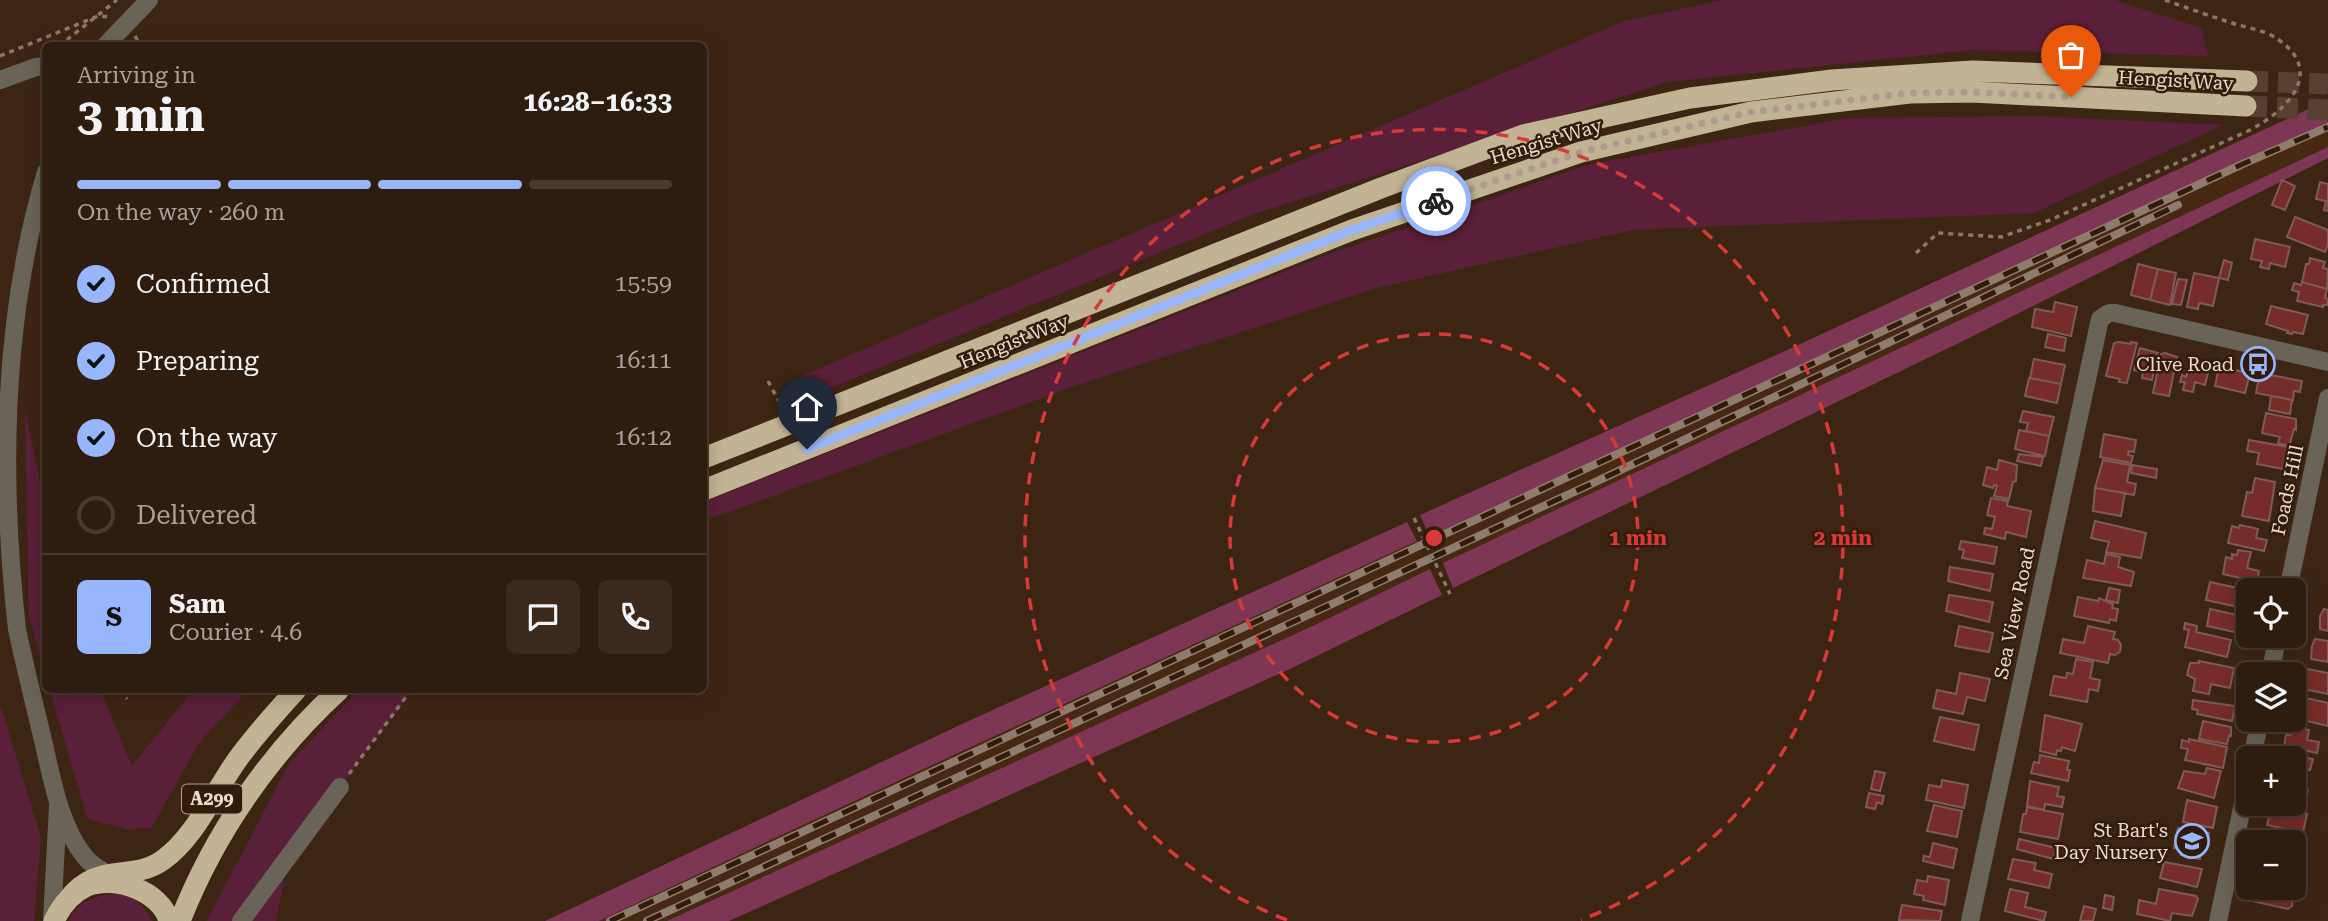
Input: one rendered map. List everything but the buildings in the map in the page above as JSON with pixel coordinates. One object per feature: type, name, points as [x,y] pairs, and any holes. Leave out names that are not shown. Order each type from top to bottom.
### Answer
[{"type":"highway","name":"Hengist Way","points":[[707,457],[1368,193],[1522,135],[1690,98],[1832,80],[1973,71],[2247,81]]},
{"type":"highway","name":"Hengist Way","points":[[707,489],[1352,230],[1581,152],[1751,112],[1910,93],[1972,92],[2246,106]]},
{"type":"highway","name":"A299","points":[[67,901],[73,892],[91,880],[107,874],[151,867],[166,858],[181,844],[240,756],[293,693]]},
{"type":"highway","name":"A299","points":[[180,921],[206,864],[243,802],[276,757],[336,693]]},
{"type":"highway","points":[[53,921],[75,893],[93,884],[123,885],[158,900],[169,921]]},
{"type":"street","points":[[109,42],[149,0]]},
{"type":"street","points":[[0,80],[42,66]]},
{"type":"street","points":[[42,187],[17,279],[3,396],[1,464],[7,559],[17,627],[58,803],[76,844],[86,858],[107,874],[135,889]]},
{"type":"street","name":"Sea View Road","points":[[1970,921],[2098,324],[2104,316],[2115,313],[2328,362]]},
{"type":"street","name":"Foads Hill","points":[[2290,578],[2328,398]]},
{"type":"street","points":[[240,921],[340,787]]},
{"type":"street","points":[[53,921],[58,803]]},
{"type":"street","points":[[2218,921],[2240,816]]},
{"type":"path","points":[[64,42],[117,0]]},
{"type":"path","points":[[0,56],[98,16]]},
{"type":"path","points":[[1916,253],[1938,233],[2001,237],[2050,220]]},
{"type":"path","points":[[768,381],[790,424]]},
{"type":"path","points":[[1414,518],[1450,594]]},
{"type":"path","points":[[122,693],[127,699]]},
{"type":"path","points":[[340,787],[409,693]]},
{"type":"shaded area","points":[[1723,0],[2115,0],[2201,28],[2208,56],[1972,50],[1668,82],[1251,215],[804,399],[788,382],[1624,21]]},
{"type":"shaded area","points":[[2328,100],[2328,158],[1967,339],[1453,588],[1420,515],[1785,351]]},
{"type":"shaded area","points":[[2328,100],[2328,125],[1430,537],[1420,515],[1785,351]]},
{"type":"shaded area","points":[[2034,116],[2223,125],[2034,213],[1633,230],[1377,288],[1075,386],[707,520],[707,501],[1324,256],[1591,164],[1849,118]]},
{"type":"shaded area","points":[[2328,147],[2328,158],[1967,339],[1453,588],[1443,563]]},
{"type":"shaded area","points":[[25,410],[42,490],[42,662],[29,616]]},
{"type":"shaded area","points":[[1407,522],[1442,595],[1290,669],[729,921],[545,921],[962,724]]},
{"type":"shaded area","points":[[1407,522],[1417,541],[599,921],[545,921],[962,724]]},
{"type":"shaded area","points":[[1430,569],[1442,595],[1290,669],[729,921],[667,921],[1317,624]]},
{"type":"shaded area","points":[[51,693],[101,693],[132,766],[191,693],[245,693],[199,743],[152,827],[128,830],[87,818]]},
{"type":"shaded area","points":[[355,693],[411,693],[289,854],[276,921],[207,921],[288,765]]},
{"type":"shaded area","points":[[0,704],[41,837],[34,921],[0,921]]},
{"type":"shaded area","points":[[111,894],[136,901],[152,921],[68,921],[86,902]]},
{"type":"tunnel","points":[[2247,81],[2328,84]]},
{"type":"tunnel","points":[[2246,106],[2328,110]]},
{"type":"railway","points":[[610,921],[2245,163],[2328,127]]},
{"type":"railway","points":[[647,921],[1589,485],[2178,205]]},
{"type":"way so far","points":[[1436,201],[1581,152],[1751,112],[1910,93],[1972,92],[2071,97]]},
{"type":"place","name":"Clive Road","points":[[2258,364]]},
{"type":"place","name":"St Bart's Day Nursery","points":[[2192,841]]},
{"type":"route","points":[[807,449],[1352,230],[1436,201]]}]
